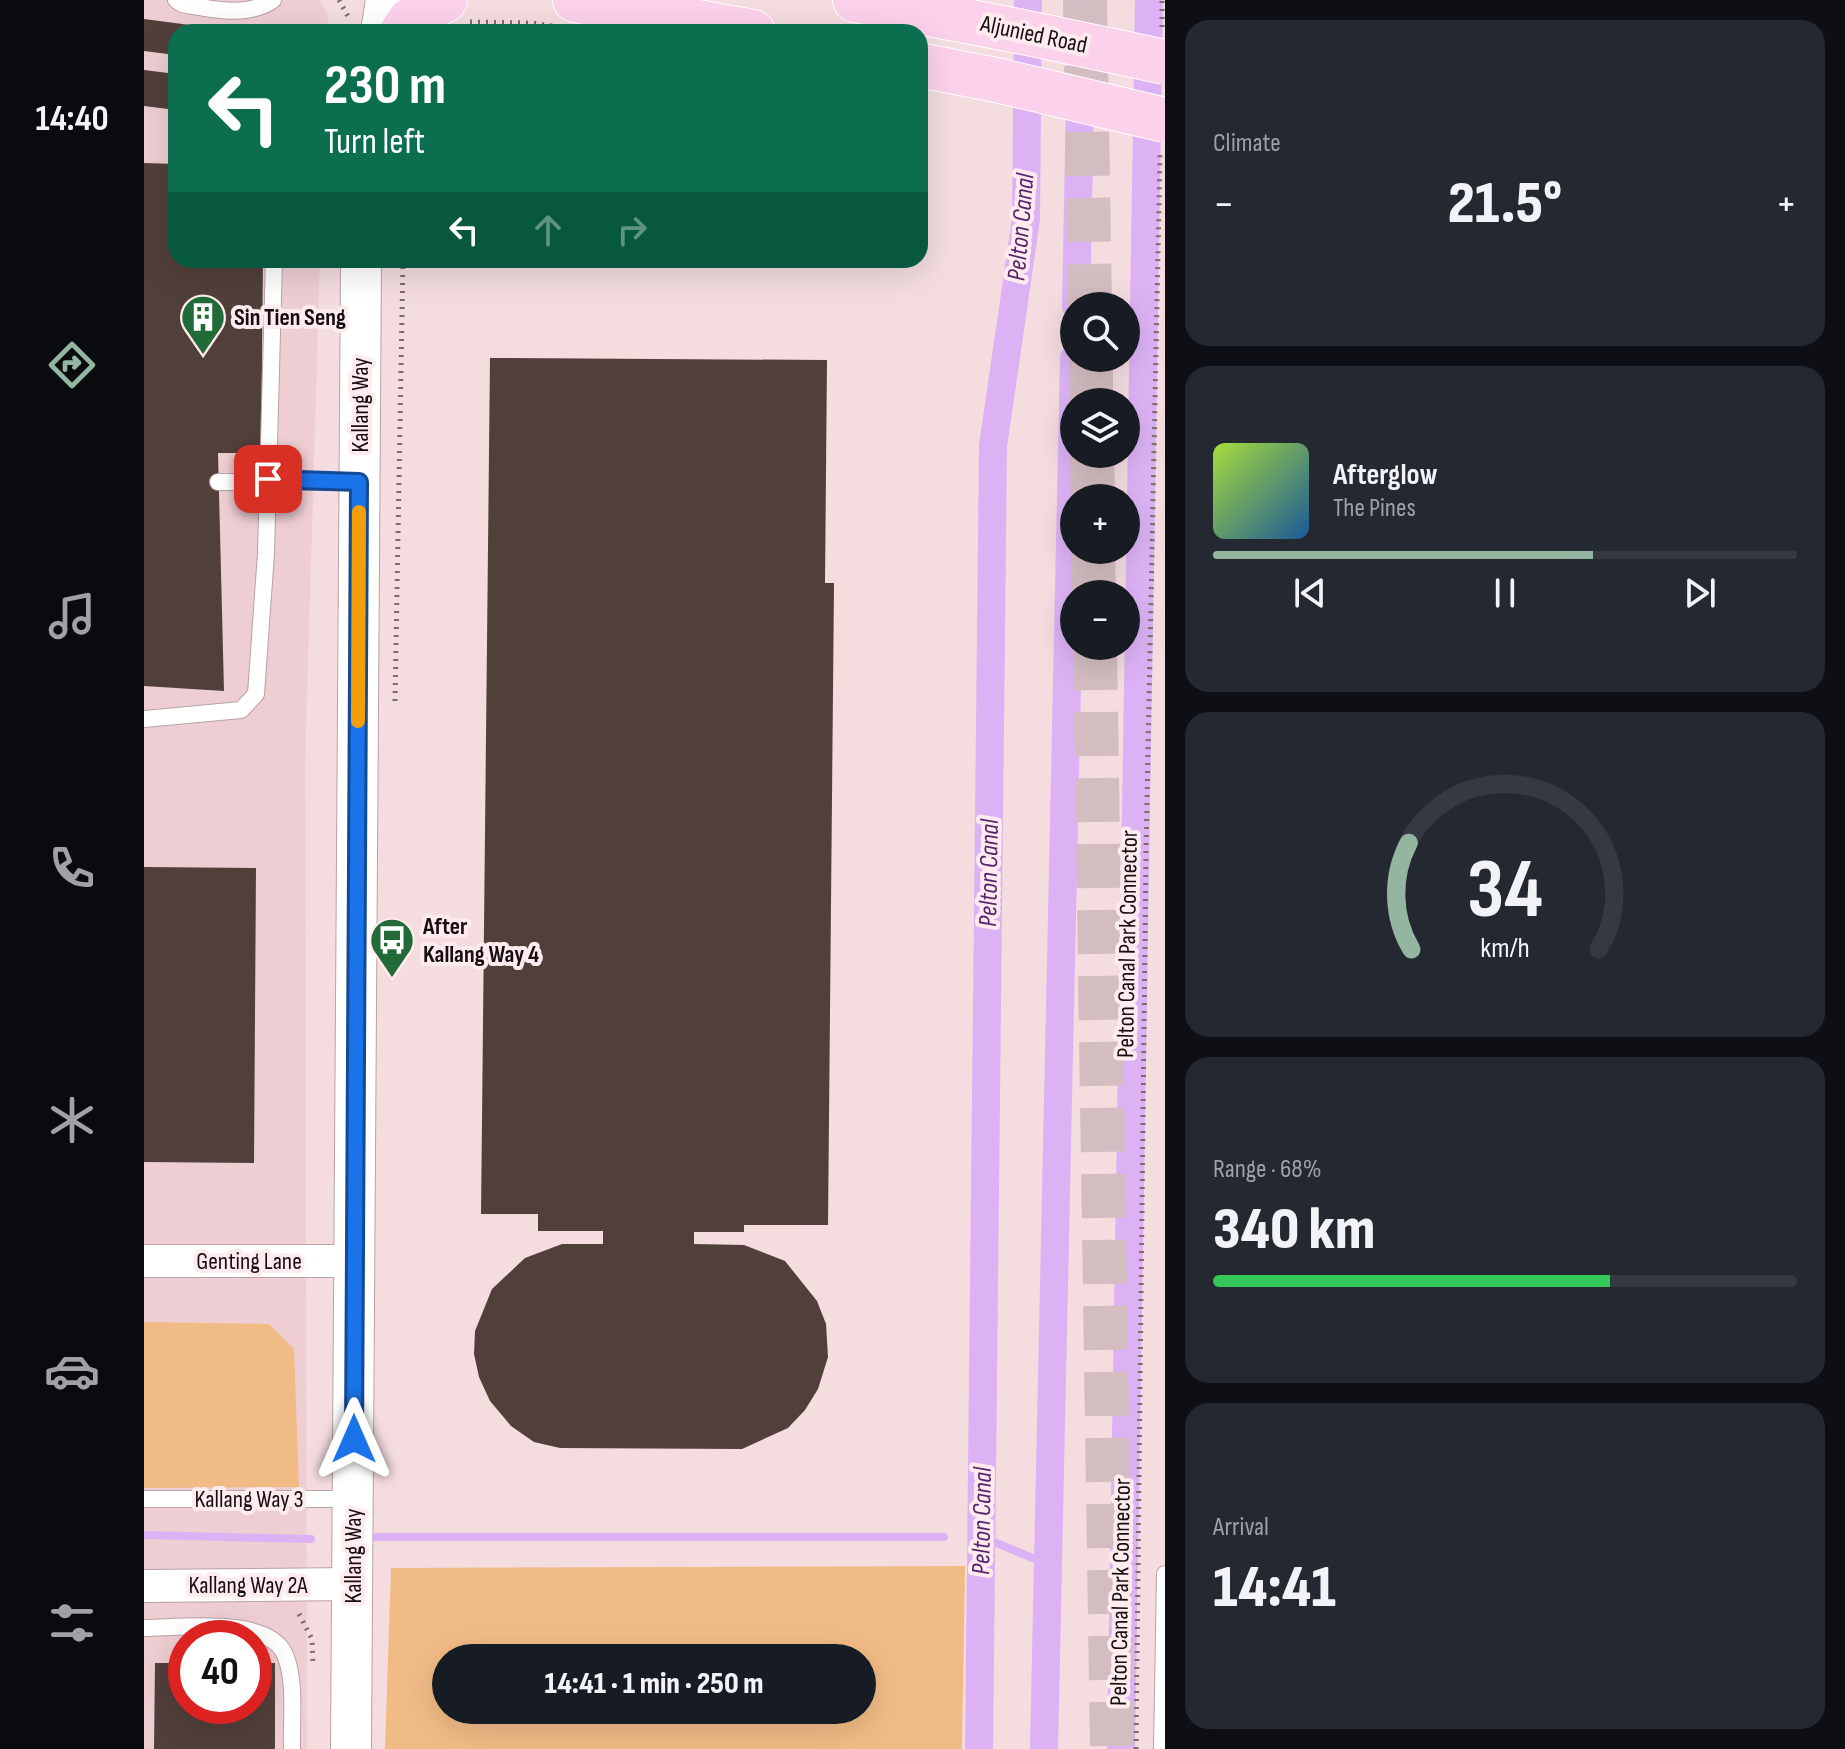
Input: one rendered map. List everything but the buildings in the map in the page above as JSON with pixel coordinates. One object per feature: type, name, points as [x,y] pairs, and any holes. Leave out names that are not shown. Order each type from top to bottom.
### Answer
[{"type":"main road","name":"Aljunied Road","points":[[855,0],[1165,62]]},
{"type":"main road","points":[[407,24],[410,20],[450,12]]},
{"type":"main road","points":[[566,14],[670,24]]},
{"type":"main road","points":[[928,67],[1001,81],[1163,132]]},
{"type":"street","points":[[382,24],[386,0]]},
{"type":"street","name":"Kallang Way","points":[[351,1749],[361,268]]},
{"type":"street","name":"Genting Lane","points":[[144,1261],[355,1261]]},
{"type":"street","name":"Kallang Way 2A","points":[[144,1586],[352,1572]]},
{"type":"lane","points":[[176,0],[182,4],[231,11],[262,8],[273,0]]},
{"type":"lane","points":[[144,719],[241,710],[256,694],[268,479],[274,268]]},
{"type":"lane","points":[[218,482],[268,479],[359,482]]},
{"type":"lane","name":"Kallang Way 3","points":[[144,1499],[353,1509]]},
{"type":"lane","points":[[1162,1749],[1165,1574]]},
{"type":"lane","points":[[144,1628],[238,1627],[259,1632],[278,1643],[286,1657],[291,1690],[292,1749]]},
{"type":"path","points":[[450,12],[486,21],[566,14]]},
{"type":"path","name":"Pelton Canal Park Connector","points":[[1136,1749],[1146,835],[1163,132]]},
{"type":"shaded area","points":[[144,0],[320,0],[328,16],[328,24],[168,24],[168,268],[320,268],[305,762],[307,1749],[144,1749]]},
{"type":"shaded area","points":[[144,1322],[269,1324],[294,1349],[299,1487],[144,1488]]},
{"type":"shaded area","points":[[965,1566],[962,1749],[385,1749],[391,1568]]},
{"type":"waterway","name":"Pelton Canal","points":[[979,1749],[993,446],[1026,219],[1028,0]]},
{"type":"waterway","name":"Pelton Canal","points":[[1076,292],[1082,0]]},
{"type":"waterway","name":"Pelton Canal","points":[[1121,1749],[1149,0]]},
{"type":"waterway","name":"Pelton Canal","points":[[1044,1749],[1074,372]]},
{"type":"waterway","points":[[144,1535],[311,1539]]},
{"type":"waterway","points":[[375,1537],[944,1537]]},
{"type":"waterway","points":[[982,1537],[1047,1564]]},
{"type":"tunnel","points":[[1085,0],[1090,292]]},
{"type":"tunnel","points":[[1091,372],[1091,388]]},
{"type":"tunnel","points":[[1092,468],[1093,484]]},
{"type":"tunnel","points":[[1093,564],[1094,580]]},
{"type":"tunnel","points":[[1095,660],[1112,1749]]},
{"type":"slow traffic","points":[[358,721],[359,512]]},
{"type":"place","name":"Sin Tien Seng","points":[[203,356]]},
{"type":"place","name":"After Kallang Way 4","points":[[392,979]]},
{"type":"route","points":[[268,479],[359,482],[354,1439]]}]
